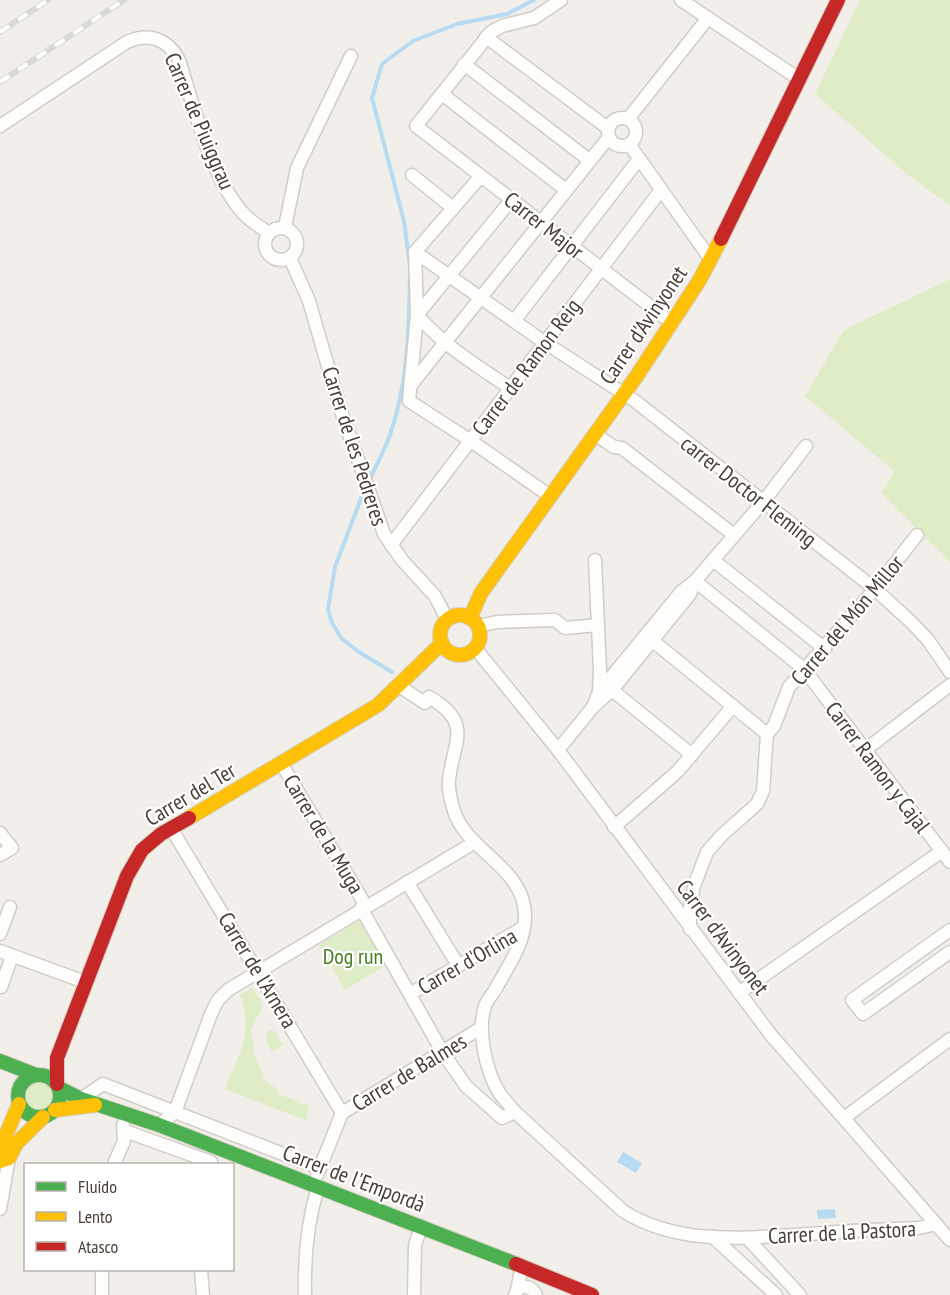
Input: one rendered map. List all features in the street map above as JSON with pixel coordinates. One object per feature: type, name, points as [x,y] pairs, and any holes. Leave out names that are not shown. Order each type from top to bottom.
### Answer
[{"type":"street","points":[[561,0],[534,18],[502,26],[486,37],[442,94],[566,190]]},
{"type":"street","points":[[681,0],[799,79]]},
{"type":"street","name":"Carrer d'Avinyonet","points":[[474,622],[481,593],[624,393],[672,323],[711,260],[837,0]]},
{"type":"street","points":[[628,120],[708,18]]},
{"type":"street","name":"Carrer de Piuiggrau","points":[[0,126],[128,42],[143,37],[158,39],[170,47],[179,60],[208,149],[227,189],[245,215],[269,233]]},
{"type":"street","points":[[411,386],[590,160],[609,133],[613,122],[620,118],[628,120],[636,131],[629,144],[621,146],[614,143],[609,133],[486,37]]},
{"type":"street","points":[[285,227],[297,168],[351,56]]},
{"type":"street","points":[[464,64],[590,160]]},
{"type":"street","name":"Carrer Major","points":[[442,94],[416,126],[672,323]]},
{"type":"street","points":[[629,144],[711,260]]},
{"type":"street","points":[[514,321],[639,159]]},
{"type":"street","points":[[412,175],[453,208]]},
{"type":"street","points":[[481,176],[415,252],[417,315],[409,401],[550,496]]},
{"type":"street","name":"Carrer de Ramon Reig","points":[[391,545],[661,190]]},
{"type":"street","points":[[417,315],[512,199]]},
{"type":"street","points":[[285,227],[294,232],[298,241],[296,250],[290,258],[280,260],[267,252],[265,242],[269,233],[276,228],[285,227]]},
{"type":"street","name":"carrer Doctor Fleming","points":[[415,252],[544,342],[624,393],[763,502],[875,590],[911,622],[928,640],[950,672]]},
{"type":"street","name":"Carrer de les Pedreres","points":[[290,258],[309,301],[340,408],[384,534],[402,560],[435,596],[447,619]]},
{"type":"street","points":[[417,315],[446,343],[510,388]]},
{"type":"street","points":[[595,434],[614,447],[622,448],[734,535]]},
{"type":"street","points":[[593,707],[599,693],[681,592],[695,581],[763,502],[806,446]]},
{"type":"street","name":"Carrer del Món Millor","points":[[690,929],[690,908],[694,886],[707,852],[757,804],[763,791],[767,734],[774,726],[789,687],[875,590],[916,535]]},
{"type":"street","points":[[595,560],[599,693]]},
{"type":"street","points":[[713,560],[825,649]]},
{"type":"street","points":[[558,750],[593,707],[612,690],[653,641],[690,594],[695,581]]},
{"type":"street","name":"Carrer Ramon y Cajal","points":[[695,581],[804,669],[950,862]]},
{"type":"street","points":[[474,622],[480,638],[475,648],[463,655],[457,655],[445,649],[440,630],[447,619],[459,615],[474,622],[555,620],[565,628],[597,625]]},
{"type":"street","points":[[653,641],[767,734]]},
{"type":"street","name":"Carrer del Ter","points":[[57,1058],[131,867],[148,844],[378,705],[442,643]]},
{"type":"street","name":"Carrer d'Avinyonet","points":[[475,648],[558,750],[771,1035],[950,1240]]},
{"type":"street","points":[[865,750],[950,685]]},
{"type":"street","points":[[399,686],[425,703],[429,697],[448,710],[458,728],[458,744],[449,778],[449,795],[455,815],[475,842],[516,886],[524,905],[524,927],[520,944],[486,1005],[481,1028]]},
{"type":"street","points":[[612,690],[692,755]]},
{"type":"street","points":[[614,827],[677,772],[733,706]]},
{"type":"street","name":"Carrer de la Muga","points":[[281,763],[364,907],[443,1053],[466,1086],[502,1118],[515,1112]]},
{"type":"street","name":"Carrer de l'Arnera","points":[[171,828],[342,1113]]},
{"type":"street","points":[[0,833],[12,848],[0,855]]},
{"type":"street","points":[[159,1125],[175,1112],[196,1052],[218,1000],[228,990],[475,842]]},
{"type":"street","points":[[739,993],[942,851]]},
{"type":"street","points":[[407,882],[458,965]]},
{"type":"street","points":[[0,934],[10,907]]},
{"type":"street","name":"Carrer d'Orlina","points":[[410,994],[524,927]]},
{"type":"street","points":[[950,930],[852,1000],[863,1014],[950,952]]},
{"type":"street","points":[[1,987],[6,954],[85,982]]},
{"type":"street","name":"Carrer de Balmes","points":[[305,1295],[305,1255],[316,1186],[320,1168],[342,1113],[481,1028]]},
{"type":"street","name":"Carrer de la Pastora","points":[[481,1028],[489,1070],[500,1093],[515,1112],[637,1220],[660,1229],[713,1237],[747,1238],[919,1228],[936,1224]]},
{"type":"street","points":[[844,1118],[950,1039]]},
{"type":"street","points":[[0,1209],[3,1156],[18,1100],[18,1090],[24,1081],[38,1075],[57,1058]]},
{"type":"street","points":[[3,1156],[49,1114],[60,1098],[57,1058]]},
{"type":"street","points":[[0,1061],[50,1077],[58,1086]]},
{"type":"street","points":[[5,1077],[28,1115],[49,1114]]},
{"type":"street","name":"Carrer de l'Empordà","points":[[81,1099],[103,1084],[320,1168]]},
{"type":"street","name":"Carrer de l'Empordà","points":[[58,1086],[81,1099],[159,1125],[592,1295]]},
{"type":"street","name":"Carrer de l'Empordà","points":[[49,1114],[100,1105]]},
{"type":"street","points":[[114,1163],[124,1141],[124,1131],[117,1110]]},
{"type":"street","points":[[124,1131],[211,1163],[218,1148]]},
{"type":"street","points":[[414,1295],[415,1245],[421,1226]]},
{"type":"street","points":[[713,1237],[776,1295]]},
{"type":"street","points":[[747,1238],[800,1295]]},
{"type":"street","points":[[516,1293],[518,1276],[523,1266]]},
{"type":"street","points":[[102,1271],[102,1295]]},
{"type":"street","points":[[201,1271],[203,1295]]},
{"type":"street","points":[[516,1293],[528,1287],[536,1295],[542,1292],[548,1277]]},
{"type":"green space","points":[[860,0],[950,0],[950,206],[907,174],[815,94]]},
{"type":"green space","points":[[950,279],[950,562],[881,493],[895,472],[805,396],[844,330]]},
{"type":"green space","name":"Dog run","points":[[359,921],[386,965],[345,990],[319,945]]},
{"type":"green space","points":[[252,987],[263,1005],[251,1029],[255,1052],[253,1053],[263,1074],[262,1077],[279,1091],[278,1094],[300,1102],[300,1104],[308,1104],[307,1121],[225,1089],[240,1054],[245,1032],[246,1021],[240,995]]},
{"type":"green space","points":[[271,1030],[276,1033],[283,1045],[272,1052],[266,1041],[267,1031]]},
{"type":"green space","points":[[38,1083],[48,1087],[52,1097],[48,1107],[38,1111],[28,1107],[24,1097],[28,1087]]},
{"type":"water","points":[[623,1152],[642,1163],[636,1173],[617,1162]]},
{"type":"water","points":[[835,1209],[836,1218],[818,1219],[817,1210]]},
{"type":"waterway","points":[[410,266],[404,221],[372,98],[382,64],[413,41],[457,24],[507,14],[534,0]]},
{"type":"waterway","points":[[369,481],[390,435],[401,396],[408,336],[410,276]]},
{"type":"waterway","points":[[365,488],[335,567],[328,609],[332,623],[342,639],[392,672]]},
{"type":"railway","points":[[0,32],[48,0]]},
{"type":"railway","points":[[0,82],[124,0]]},
{"type":"traffic: fast","points":[[0,1061],[36,1075]]},
{"type":"traffic: fast","points":[[39,1075],[47,1076],[54,1081],[59,1088],[60,1096],[59,1104],[54,1111],[47,1116],[39,1117],[31,1116],[24,1111],[19,1104],[18,1096],[19,1088],[24,1081],[31,1076],[39,1075]]},
{"type":"traffic: fast","points":[[59,1088],[81,1099],[159,1125],[516,1264]]},
{"type":"traffic: slow","points":[[470,618],[481,593],[636,377],[699,281],[721,239]]},
{"type":"traffic: slow","points":[[460,615],[474,621],[480,635],[474,649],[460,655],[446,649],[440,635],[446,621],[460,615]]},
{"type":"traffic: slow","points":[[189,818],[378,705],[442,643]]},
{"type":"traffic: slow","points":[[0,1149],[19,1104]]},
{"type":"traffic: slow","points":[[55,1110],[95,1105]]},
{"type":"traffic: slow","points":[[0,1161],[9,1158],[16,1144],[43,1117]]},
{"type":"traffic: jam","points":[[721,239],[838,0]]},
{"type":"traffic: jam","points":[[57,1084],[57,1058],[127,876],[142,850],[161,834],[189,818]]},
{"type":"traffic: jam","points":[[516,1264],[592,1295]]}]
